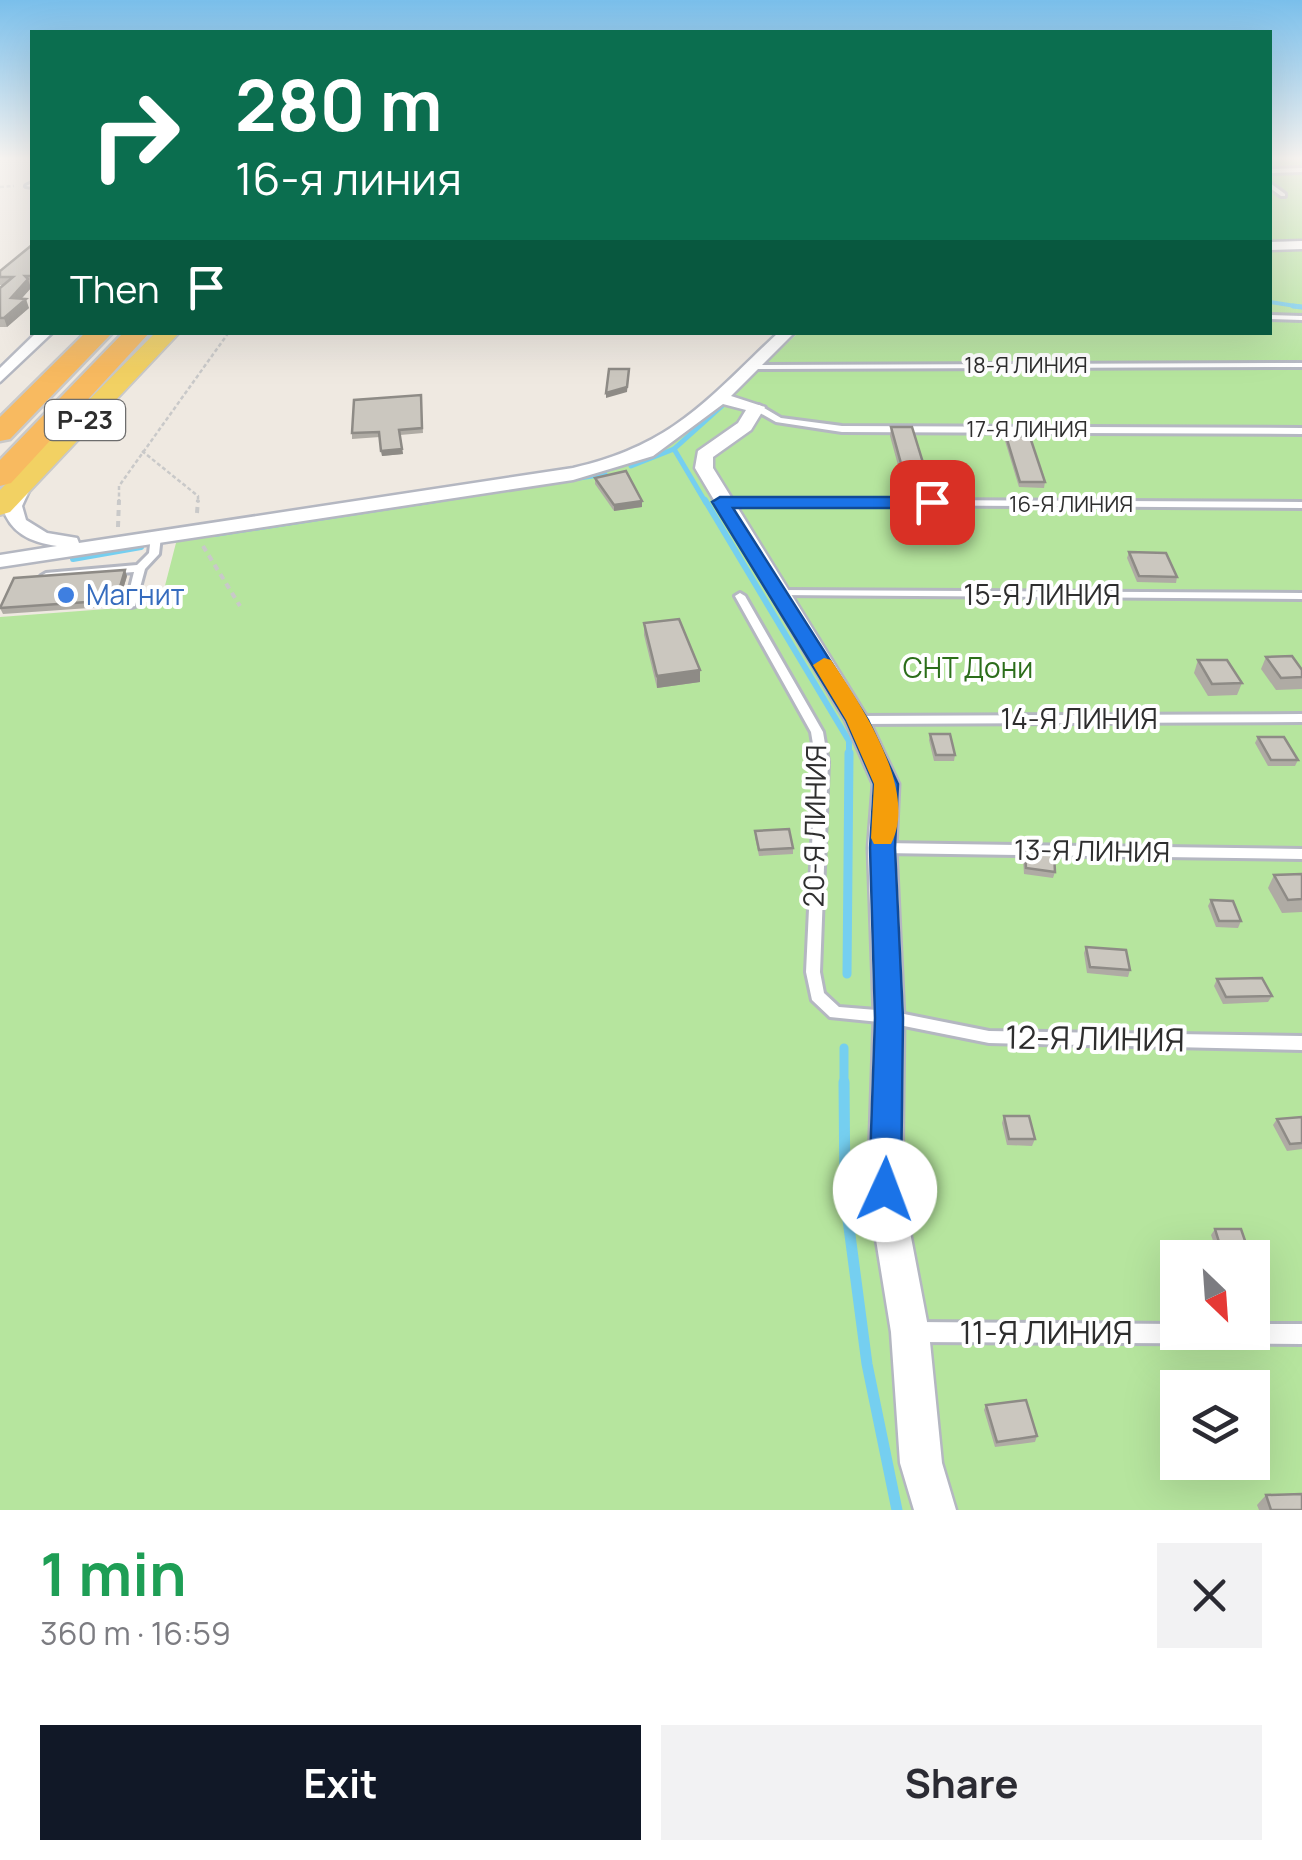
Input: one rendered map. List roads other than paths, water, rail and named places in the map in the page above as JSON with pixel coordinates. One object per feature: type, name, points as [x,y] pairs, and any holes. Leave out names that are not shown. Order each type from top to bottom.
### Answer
[{"type":"highway","name":"Р-23","points":[[0,433],[97,335]]},
{"type":"highway","name":"Р-23","points":[[12,479],[135,335]]},
{"type":"main road","name":"Р-23","points":[[0,506],[12,479],[165,335]]},
{"type":"street","points":[[1272,246],[1302,245]]},
{"type":"street","points":[[0,378],[43,335]]},
{"type":"street","points":[[0,560],[573,474],[613,464],[650,450],[718,398],[785,335]]},
{"type":"street","points":[[718,398],[756,406],[744,426],[704,455],[704,468],[720,502],[781,593],[857,720],[886,784],[882,848],[889,1018],[885,1190],[910,1332],[921,1463],[936,1510]]},
{"type":"street","points":[[12,479],[12,506],[23,530],[54,541],[120,541]]},
{"type":"lane","points":[[1272,317],[1302,318]]},
{"type":"lane","name":"18-Я ЛИНИЯ","points":[[750,367],[1302,365]]},
{"type":"lane","name":"17-Я ЛИНИЯ","points":[[756,406],[779,420],[842,428],[1302,431]]},
{"type":"lane","name":"16-Я ЛИНИЯ","points":[[720,502],[1302,505]]},
{"type":"lane","points":[[131,604],[140,568],[154,554],[156,536]]},
{"type":"lane","points":[[30,577],[140,568]]},
{"type":"lane","name":"15-Я ЛИНИЯ","points":[[781,593],[1302,596]]},
{"type":"lane","name":"20-Я ЛИНИЯ","points":[[740,596],[817,732],[822,762],[813,972],[817,996],[836,1013],[889,1018]]},
{"type":"lane","name":"14-Я ЛИНИЯ","points":[[857,720],[1302,718]]},
{"type":"lane","name":"13-Я ЛИНИЯ","points":[[882,848],[1302,854]]},
{"type":"lane","name":"12-Я ЛИНИЯ","points":[[889,1018],[988,1037],[1302,1044]]},
{"type":"lane","name":"11-Я ЛИНИЯ","points":[[910,1332],[1302,1334]]},
{"type":"waterway","points":[[1272,302],[1302,307],[1293,306]]},
{"type":"waterway","points":[[674,449],[723,405]]},
{"type":"waterway","points":[[631,466],[674,449]]},
{"type":"waterway","points":[[674,449],[706,503]]},
{"type":"waterway","points":[[419,503],[605,474]]},
{"type":"waterway","points":[[214,534],[435,500]]},
{"type":"waterway","points":[[705,500],[849,741],[849,753]]},
{"type":"waterway","points":[[73,559],[141,547]]},
{"type":"waterway","points":[[847,974],[849,753]]},
{"type":"waterway","points":[[844,1048],[844,1082]]},
{"type":"waterway","points":[[844,1082],[845,1197],[867,1364],[897,1510]]},
{"type":"place","name":"Магнит","points":[[66,595]]},
{"type":"park label","name":"СНТ Дони","points":[[968,668]]}]
